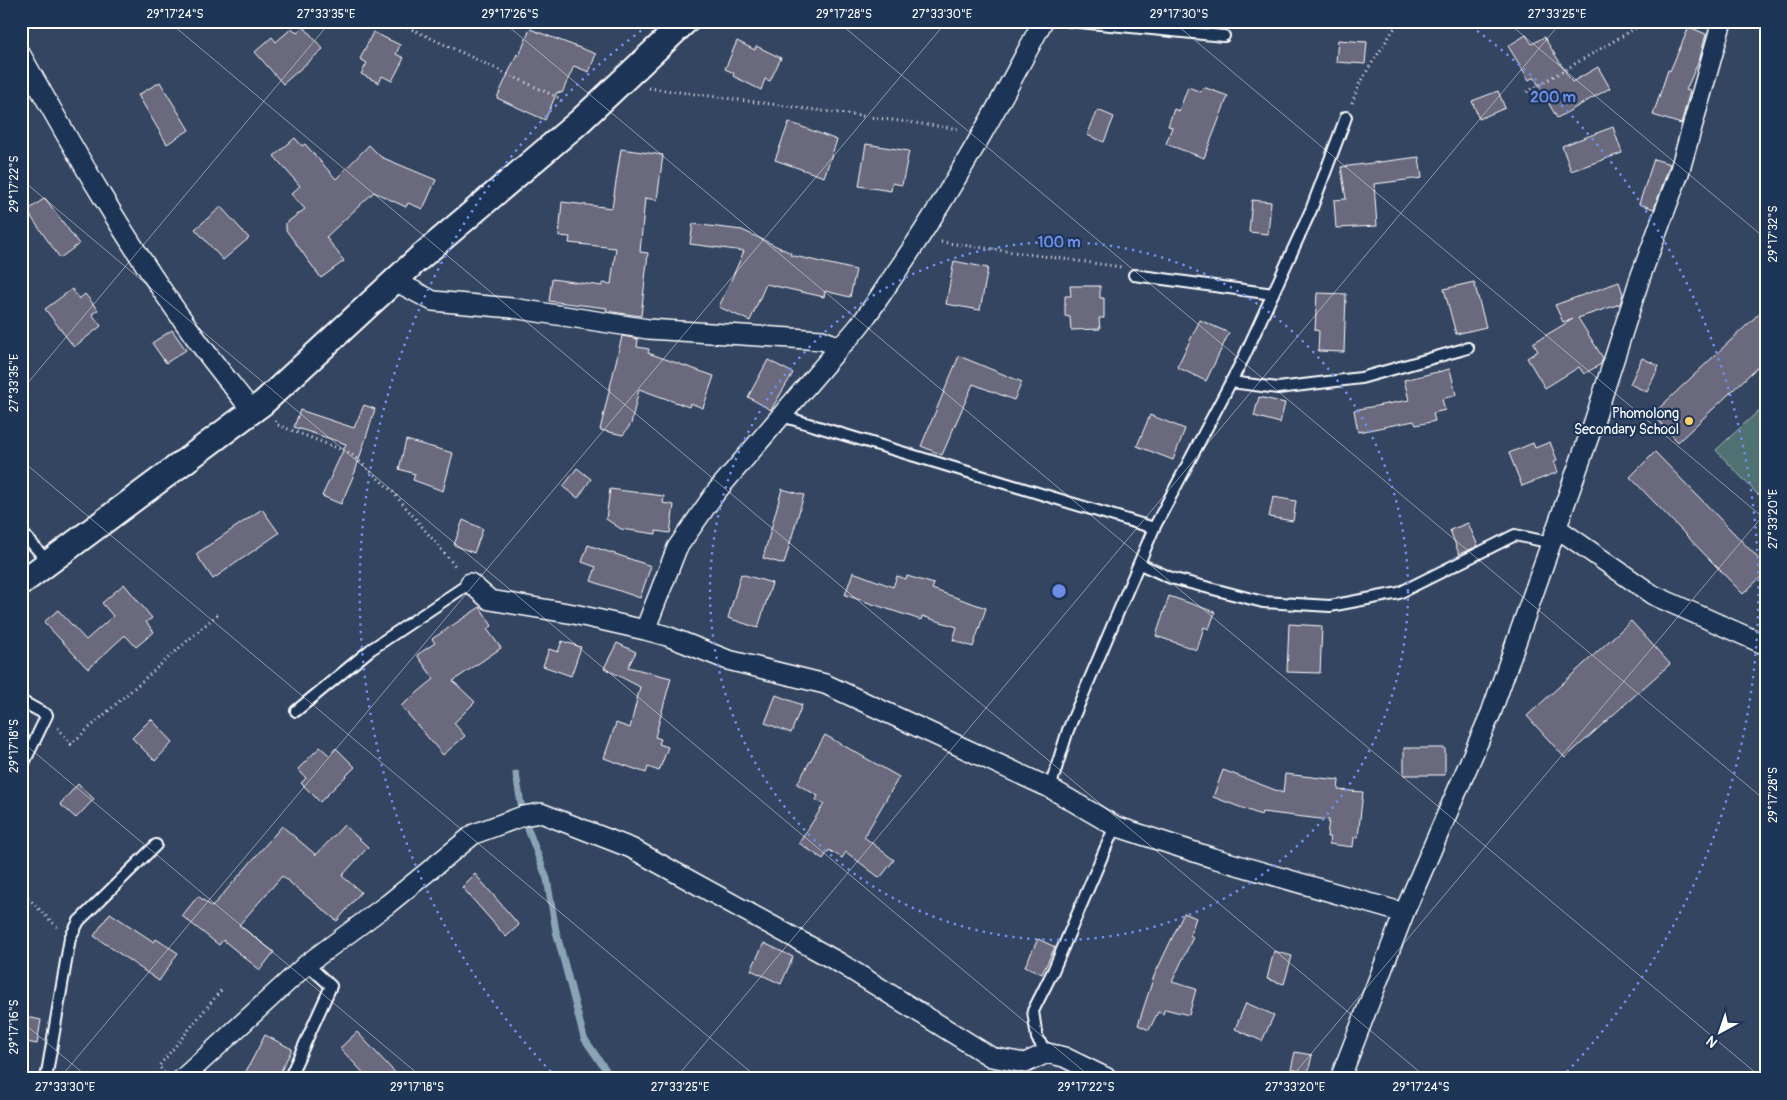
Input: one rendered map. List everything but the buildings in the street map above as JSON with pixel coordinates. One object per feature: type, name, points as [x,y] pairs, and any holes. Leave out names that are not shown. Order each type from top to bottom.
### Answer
[{"type":"street","points":[[21,583],[257,407],[395,281],[579,122],[686,21]]},
{"type":"street","points":[[645,630],[677,548],[716,492],[840,347],[855,333],[918,239],[984,133],[1043,21]]},
{"type":"street","points":[[1340,1079],[1404,913],[1491,713],[1554,535],[1640,278],[1679,173],[1722,21]]},
{"type":"street","points":[[21,55],[107,204],[148,268],[192,333],[257,407]]},
{"type":"street","points":[[395,281],[432,301],[512,308],[648,329],[822,340],[840,347]]},
{"type":"street","points":[[1554,535],[1653,594],[1766,645]]},
{"type":"street","points":[[470,583],[490,600],[574,614],[645,630],[667,636],[728,660],[825,684],[1050,788],[1115,826],[1213,858],[1404,913]]},
{"type":"street","points":[[182,1079],[307,964],[388,904],[474,834],[523,816],[541,813],[631,848],[840,963],[991,1057],[1026,1063],[1047,1053],[1064,1058],[1109,1079]]},
{"type":"lane","points":[[1069,21],[1224,36]]},
{"type":"lane","points":[[1050,788],[1068,730],[1154,528],[1231,382],[1311,210],[1346,117]]},
{"type":"lane","points":[[1139,276],[1272,294]]},
{"type":"lane","points":[[1231,382],[1278,388],[1361,378],[1468,348]]},
{"type":"lane","points":[[782,416],[1154,528]]},
{"type":"lane","points":[[21,531],[48,562]]},
{"type":"lane","points":[[1140,564],[1171,578],[1263,602],[1330,606],[1400,593],[1515,536],[1554,535]]},
{"type":"lane","points":[[296,710],[370,650],[470,583]]},
{"type":"lane","points":[[21,701],[47,715],[21,769]]},
{"type":"lane","points":[[1047,1053],[1037,1038],[1034,1010],[1115,826]]},
{"type":"lane","points":[[46,1079],[70,938],[79,921],[156,845]]},
{"type":"lane","points":[[289,1079],[331,986],[307,964]]},
{"type":"path","points":[[394,21],[559,98],[579,122]]},
{"type":"path","points":[[1346,117],[1360,82],[1398,21]]},
{"type":"path","points":[[1527,92],[1648,21]]},
{"type":"path","points":[[630,74],[650,88],[984,133]]},
{"type":"path","points":[[918,239],[1144,270],[1139,276]]},
{"type":"path","points":[[257,407],[278,425],[350,454],[392,491],[470,583]]},
{"type":"path","points":[[47,715],[72,744],[220,612]]},
{"type":"path","points":[[21,891],[56,927],[70,938]]},
{"type":"path","points":[[169,1079],[159,1066],[222,989]]},
{"type":"green space","points":[[1766,404],[1766,488],[1758,495],[1716,450]]},
{"type":"waterway","points":[[516,774],[523,816],[547,879],[556,931],[584,1038],[612,1079]]},
{"type":"place","name":"Phomolong Secondary School","points":[[1689,421]]}]
